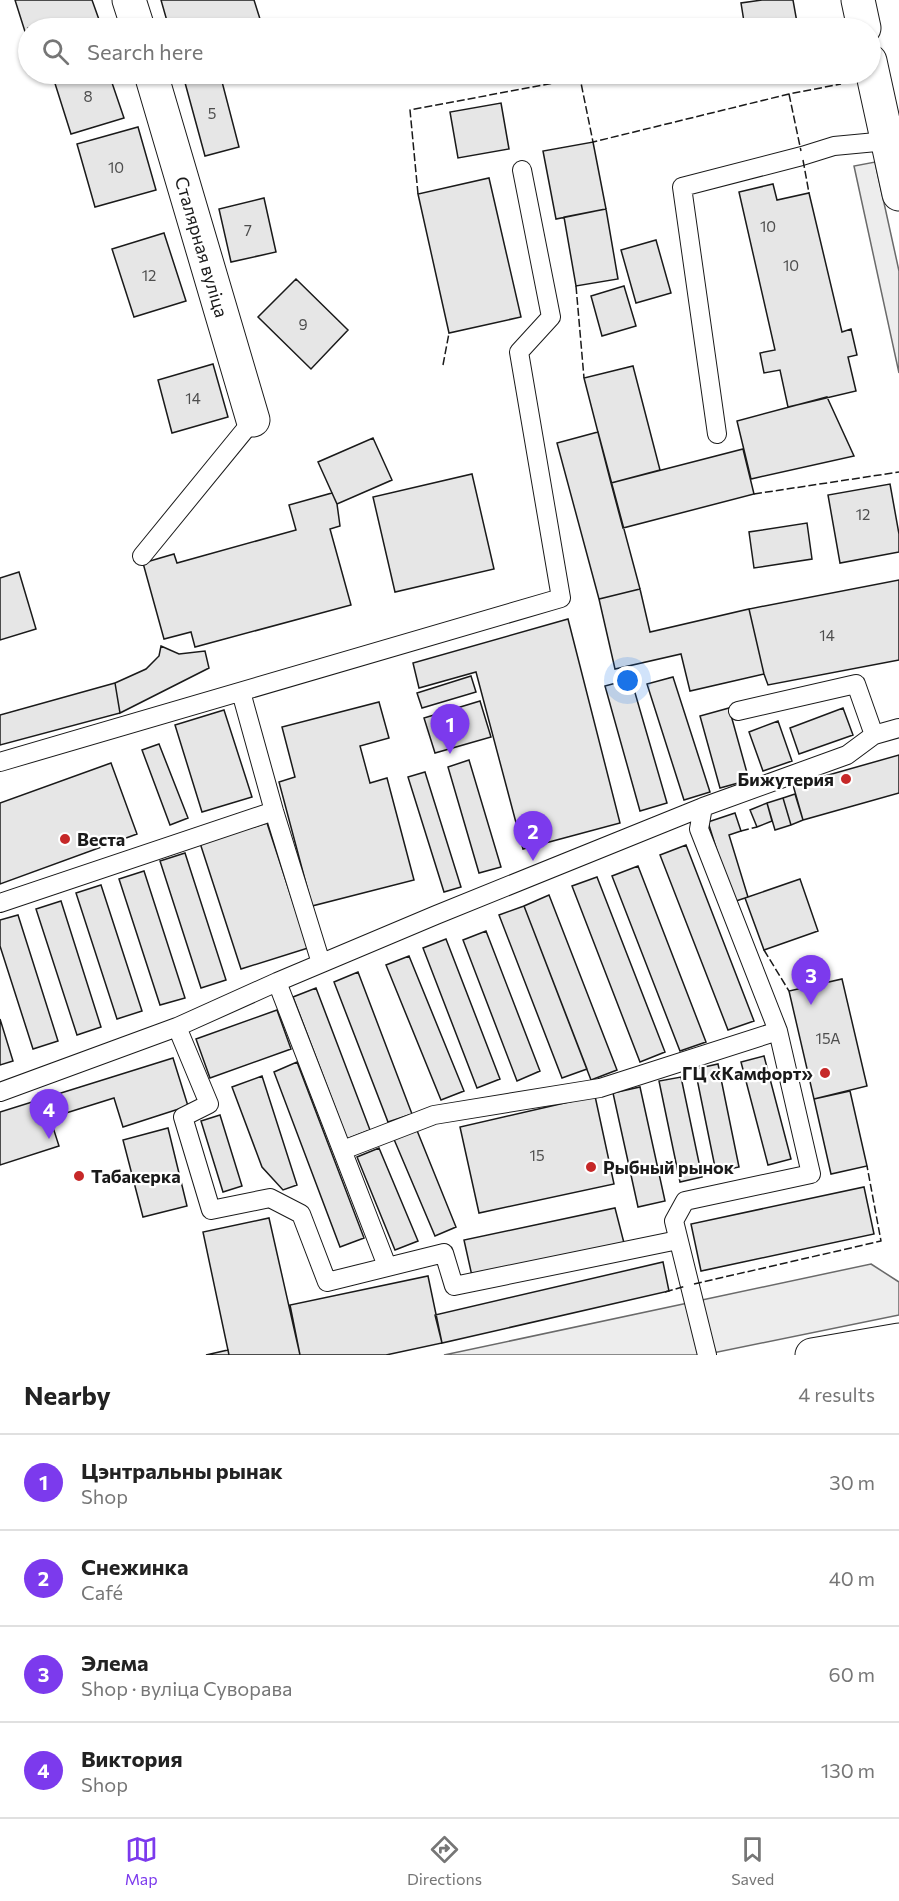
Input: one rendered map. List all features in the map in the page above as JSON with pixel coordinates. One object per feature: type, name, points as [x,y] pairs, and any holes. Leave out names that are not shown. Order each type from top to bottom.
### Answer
[{"type":"street","points":[[129,0],[135,18]]},
{"type":"street","points":[[858,0],[862,18]]},
{"type":"street","name":"Сталярная вуліца","points":[[154,84],[253,420]]},
{"type":"street","points":[[875,84],[899,194]]},
{"type":"street","points":[[812,1355],[899,1340]]},
{"type":"lane","points":[[717,434],[682,187],[834,146],[886,141]]},
{"type":"lane","points":[[0,762],[561,598],[519,352],[551,317],[522,171]]},
{"type":"lane","points":[[142,556],[253,420]]},
{"type":"lane","points":[[738,711],[856,684],[874,735]]},
{"type":"lane","points":[[241,692],[274,811],[321,963]]},
{"type":"lane","points":[[0,1092],[177,1027],[321,963],[703,807],[847,755],[874,735],[899,728]]},
{"type":"lane","points":[[703,807],[699,829],[778,1031],[811,1174],[686,1201],[674,1221],[707,1355]]},
{"type":"lane","points":[[0,903],[274,811]]},
{"type":"lane","points":[[277,982],[387,1266]]},
{"type":"lane","points":[[177,1027],[209,1104],[183,1117],[211,1210],[270,1198],[302,1214],[327,1282],[444,1254],[454,1286],[678,1240]]},
{"type":"lane","points":[[343,1150],[434,1114],[600,1088],[778,1031]]},
{"type":"shaded area","points":[[875,162],[899,271],[899,373],[854,166]]},
{"type":"shaded area","points":[[871,1264],[899,1282],[899,1315],[703,1355],[444,1355]]},
{"type":"building","points":[[15,0],[92,0],[98,18],[21,18]]},
{"type":"building","points":[[161,0],[254,0],[260,18],[166,18]]},
{"type":"building","points":[[793,0],[796,18],[743,18],[741,3]]},
{"type":"building","points":[[55,84],[112,84],[124,118],[71,134]]},
{"type":"building","points":[[185,84],[223,84],[239,147],[205,156]]},
{"type":"building","points":[[501,103],[509,149],[458,158],[450,112]]},
{"type":"building","points":[[138,127],[156,190],[95,207],[77,144]]},
{"type":"building","points":[[593,142],[606,209],[556,219],[543,151]]},
{"type":"building","points":[[489,178],[521,317],[449,333],[418,194]]},
{"type":"building","points":[[773,184],[777,200],[809,193],[842,332],[851,329],[857,355],[848,357],[856,391],[788,407],[780,370],[764,373],[760,353],[775,350],[739,192]]},
{"type":"building","points":[[264,198],[276,252],[231,262],[219,209]]},
{"type":"building","points":[[606,209],[618,279],[576,286],[564,217]]},
{"type":"building","points":[[164,233],[186,301],[134,317],[112,249]]},
{"type":"building","points":[[656,240],[671,293],[636,303],[621,250]]},
{"type":"building","points":[[296,279],[348,330],[311,369],[258,317]]},
{"type":"building","points":[[624,286],[636,326],[602,336],[591,296]]},
{"type":"building","points":[[213,364],[228,417],[172,433],[158,380]]},
{"type":"building","points":[[633,366],[660,470],[611,483],[584,378]]},
{"type":"building","points":[[827,397],[854,456],[751,479],[737,421]]},
{"type":"building","points":[[598,432],[640,589],[599,599],[557,443]]},
{"type":"building","points":[[373,438],[392,480],[337,504],[318,462]]},
{"type":"building","points":[[743,449],[754,494],[623,528],[611,483]]},
{"type":"building","points":[[472,474],[494,569],[395,592],[373,497]]},
{"type":"building","points":[[890,484],[899,534],[899,552],[840,563],[828,495]]},
{"type":"building","points":[[332,493],[337,504],[340,526],[330,529],[351,605],[195,647],[191,632],[164,639],[143,563],[174,554],[177,563],[296,530],[289,505]]},
{"type":"building","points":[[807,523],[812,559],[754,568],[749,532]]},
{"type":"building","points":[[19,572],[36,629],[0,640],[0,578]]},
{"type":"building","points":[[899,580],[899,660],[768,685],[749,609]]},
{"type":"building","points":[[640,589],[650,632],[749,609],[764,674],[690,691],[681,654],[615,669],[599,599]]},
{"type":"building","points":[[568,619],[620,823],[523,849],[476,672],[419,688],[413,663]]},
{"type":"building","points":[[161,646],[179,654],[205,651],[209,668],[120,713],[115,683],[146,669],[159,656]]},
{"type":"building","points":[[471,676],[476,692],[422,708],[417,693]]},
{"type":"building","points":[[673,677],[710,792],[684,800],[647,684]]},
{"type":"building","points":[[631,679],[667,803],[640,811],[605,686]]},
{"type":"building","points":[[115,683],[120,713],[0,745],[0,715]]},
{"type":"building","points":[[480,701],[491,737],[435,753],[424,718]]},
{"type":"building","points":[[379,702],[389,738],[360,746],[370,783],[387,778],[414,880],[312,906],[279,782],[295,777],[282,727]]},
{"type":"building","points":[[729,708],[749,780],[720,788],[700,716]]},
{"type":"building","points":[[843,708],[853,735],[799,754],[790,728]]},
{"type":"building","points":[[224,710],[252,797],[202,812],[175,725]]},
{"type":"building","points":[[778,721],[792,761],[763,771],[749,732]]},
{"type":"building","points":[[159,744],[188,818],[170,825],[142,750]]},
{"type":"building","points":[[899,755],[899,793],[803,820],[793,785]]},
{"type":"building","points":[[469,760],[501,867],[479,873],[448,767]]},
{"type":"building","points":[[111,763],[137,834],[0,884],[0,803]]},
{"type":"building","points":[[425,772],[461,887],[444,892],[408,777]]},
{"type":"building","points":[[795,794],[803,820],[791,825],[783,798]]},
{"type":"building","points":[[783,798],[791,825],[775,830],[767,803]]},
{"type":"building","points":[[767,803],[772,821],[757,827],[750,810]]},
{"type":"building","points":[[735,813],[741,831],[729,835],[748,897],[733,902],[708,822]]},
{"type":"building","points":[[267,823],[308,948],[241,969],[200,843]]},
{"type":"building","points":[[686,845],[754,1021],[728,1030],[660,855]]},
{"type":"building","points":[[185,853],[226,980],[201,988],[160,861]]},
{"type":"building","points":[[638,866],[706,1042],[680,1051],[612,876]]},
{"type":"building","points":[[144,871],[185,998],[160,1005],[119,879]]},
{"type":"building","points":[[597,877],[665,1052],[640,1062],[572,886]]},
{"type":"building","points":[[800,879],[818,931],[764,950],[745,898]]},
{"type":"building","points":[[101,885],[142,1011],[117,1019],[76,893]]},
{"type":"building","points":[[549,895],[617,1070],[591,1080],[524,906]]},
{"type":"building","points":[[61,901],[101,1027],[77,1035],[36,909]]},
{"type":"building","points":[[524,906],[587,1069],[562,1078],[499,915]]},
{"type":"building","points":[[18,915],[58,1041],[33,1049],[0,946],[0,920]]},
{"type":"building","points":[[486,931],[540,1071],[517,1081],[463,940]]},
{"type":"building","points":[[446,939],[500,1079],[477,1088],[423,948]]},
{"type":"building","points":[[409,956],[464,1091],[441,1100],[386,965]]},
{"type":"building","points":[[358,972],[412,1114],[388,1122],[334,982]]},
{"type":"building","points":[[842,979],[867,1086],[814,1099],[789,991]]},
{"type":"building","points":[[316,988],[370,1130],[347,1139],[293,997]]},
{"type":"building","points":[[277,1010],[291,1049],[210,1078],[196,1039]]},
{"type":"building","points":[[0,1019],[13,1061],[0,1065]]},
{"type":"building","points":[[764,1056],[791,1159],[768,1165],[741,1062]]},
{"type":"building","points":[[173,1058],[188,1106],[123,1127],[114,1098],[50,1118],[59,1146],[0,1165],[0,1112]]},
{"type":"building","points":[[297,1062],[364,1238],[340,1247],[274,1072]]},
{"type":"building","points":[[718,1064],[739,1167],[716,1172],[695,1069]]},
{"type":"building","points":[[262,1076],[297,1185],[283,1190],[262,1167],[232,1087]]},
{"type":"building","points":[[681,1077],[702,1177],[680,1182],[659,1081]]},
{"type":"building","points":[[640,1087],[665,1201],[638,1207],[613,1093]]},
{"type":"building","points":[[850,1091],[867,1166],[831,1174],[814,1099]]},
{"type":"building","points":[[595,1096],[614,1184],[479,1213],[460,1127]]},
{"type":"building","points":[[220,1115],[242,1186],[223,1192],[201,1121]]},
{"type":"building","points":[[168,1128],[187,1206],[143,1217],[123,1140]]},
{"type":"building","points":[[416,1128],[456,1227],[435,1236],[393,1137]]},
{"type":"building","points":[[379,1148],[418,1241],[395,1250],[357,1157]]},
{"type":"building","points":[[864,1187],[874,1234],[701,1271],[691,1224]]},
{"type":"building","points":[[615,1208],[624,1243],[472,1276],[464,1240]]},
{"type":"building","points":[[269,1218],[300,1355],[229,1355],[203,1232]]},
{"type":"building","points":[[663,1262],[669,1291],[442,1343],[435,1315]]},
{"type":"building","points":[[428,1276],[442,1343],[386,1355],[300,1355],[290,1305]]},
{"type":"building","points":[[228,1350],[229,1355],[206,1355]]},
{"type":"fence","points":[[418,194],[410,110],[548,84]]},
{"type":"fence","points":[[581,84],[593,142],[789,94],[841,84]]},
{"type":"fence","points":[[789,94],[801,151]]},
{"type":"fence","points":[[803,160],[809,193]]},
{"type":"fence","points":[[576,286],[584,378]]},
{"type":"fence","points":[[443,365],[449,333]]},
{"type":"fence","points":[[754,494],[899,472]]},
{"type":"fence","points":[[741,831],[757,827]]},
{"type":"fence","points":[[764,950],[789,991]]},
{"type":"fence","points":[[694,1284],[881,1241],[867,1166]]},
{"type":"fence","points":[[665,1292],[686,1286]]},
{"type":"place","name":"Цэнтральны рынак","points":[[450,754]]},
{"type":"place","name":"Бижутерия","points":[[846,779]]},
{"type":"place","name":"Веста","points":[[65,839]]},
{"type":"place","name":"Снежинка","points":[[533,861]]},
{"type":"place","name":"Элема","points":[[811,1005]]},
{"type":"place","name":"ГЦ «Камфорт»","points":[[825,1073]]},
{"type":"place","name":"Виктория","points":[[49,1139]]},
{"type":"place","name":"Рыбный рынок","points":[[591,1167]]},
{"type":"place","name":"Табакерка","points":[[79,1176]]}]
